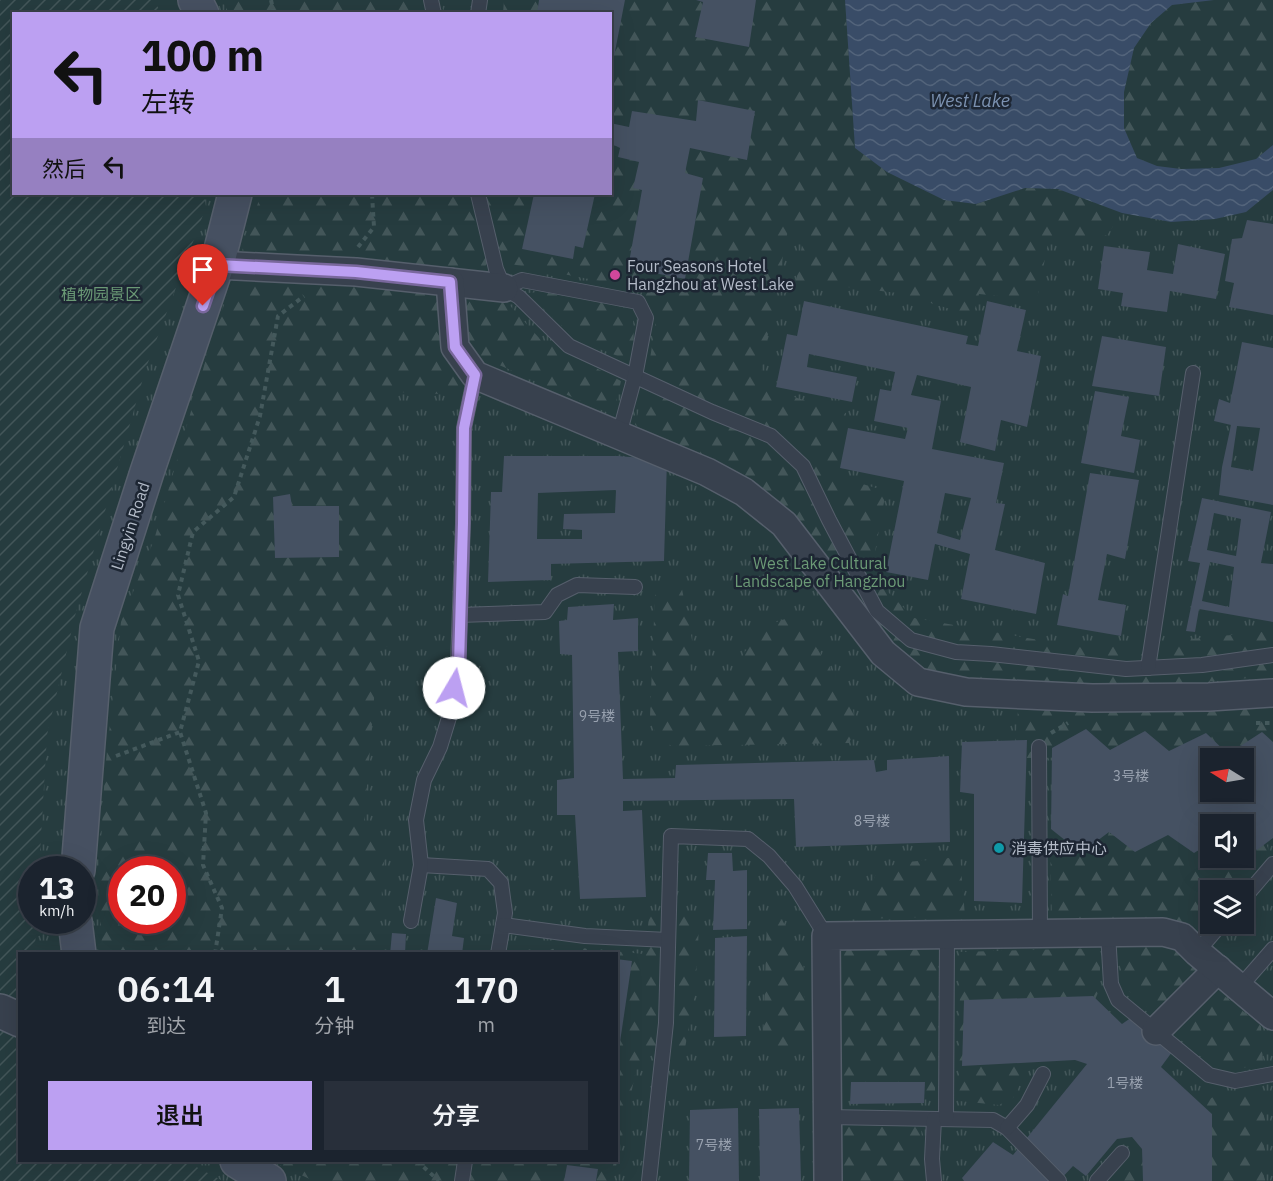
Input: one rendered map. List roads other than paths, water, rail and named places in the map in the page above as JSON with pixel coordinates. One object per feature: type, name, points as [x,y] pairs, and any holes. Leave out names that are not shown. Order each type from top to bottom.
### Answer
[{"type":"main road","name":"Lingyin Road","points":[[79,856],[97,628],[217,265],[235,195]]},
{"type":"main road","points":[[77,934],[79,952]]},
{"type":"main road","points":[[239,1162],[269,1181]]},
{"type":"street","points":[[217,265],[338,271],[504,288]]},
{"type":"street","points":[[450,282],[455,347],[475,375],[707,472],[744,492],[784,524],[883,653],[918,682],[966,692],[1092,698],[1209,697],[1273,693]]},
{"type":"street","points":[[828,1181],[826,936],[1162,932],[1182,937],[1273,1016]]},
{"type":"street","points":[[1156,1031],[1218,969]]},
{"type":"street","points":[[0,1011],[18,1019]]},
{"type":"lane","points":[[478,195],[496,269],[504,288],[519,297],[569,345],[712,412],[771,436],[803,466],[877,611],[911,640],[956,652],[1126,669],[1203,665],[1273,655]]},
{"type":"lane","points":[[504,288],[522,280],[638,302],[646,318],[636,376],[619,435]]},
{"type":"lane","points":[[1148,668],[1193,373]]},
{"type":"lane","points":[[411,921],[421,865],[416,820],[424,780],[440,747],[451,711],[459,664],[464,428],[475,375]]},
{"type":"lane","points":[[460,615],[545,612],[557,595],[577,585],[635,587]]},
{"type":"lane","points":[[1039,747],[1040,934]]},
{"type":"lane","points":[[649,1181],[666,1023],[671,836],[748,839],[769,856],[795,886],[826,936]]},
{"type":"lane","points":[[1254,886],[1273,864]]},
{"type":"lane","points":[[421,865],[488,869],[501,883],[505,913],[498,952]]},
{"type":"lane","points":[[503,925],[585,936],[668,940]]},
{"type":"lane","points":[[1108,933],[1111,984],[1118,1000],[1209,1075],[1235,1081],[1273,1074]]},
{"type":"lane","points":[[1197,952],[1212,934]]},
{"type":"lane","points":[[934,1181],[932,1159],[940,1119],[947,935]]},
{"type":"lane","points":[[1239,988],[1273,949]]},
{"type":"lane","points":[[1007,1128],[1027,1105],[1043,1074]]},
{"type":"lane","points":[[827,1117],[993,1120],[1007,1128],[1059,1181]]},
{"type":"lane","points":[[1097,1181],[1122,1153]]},
{"type":"lane","points":[[462,1181],[465,1162]]},
{"type":"water","name":"West Lake","points":[[845,0],[1214,0],[1172,5],[1151,23],[1134,48],[1124,92],[1124,128],[1137,158],[1157,166],[1181,169],[1219,168],[1256,159],[1273,145],[1273,190],[1246,212],[1215,219],[1171,222],[1122,213],[1058,189],[1025,188],[976,204],[944,200],[887,172],[855,148]]},
{"type":"place","name":"Four Seasons Hotel Hangzhou at West Lake","points":[[615,275]]},
{"type":"place","name":"消毒供应中心","points":[[999,848]]},
{"type":"park label","name":"植物园景区","points":[[101,294]]},
{"type":"park label","name":"West Lake Cultural Landscape of Hangzhou","points":[[820,572]]}]
